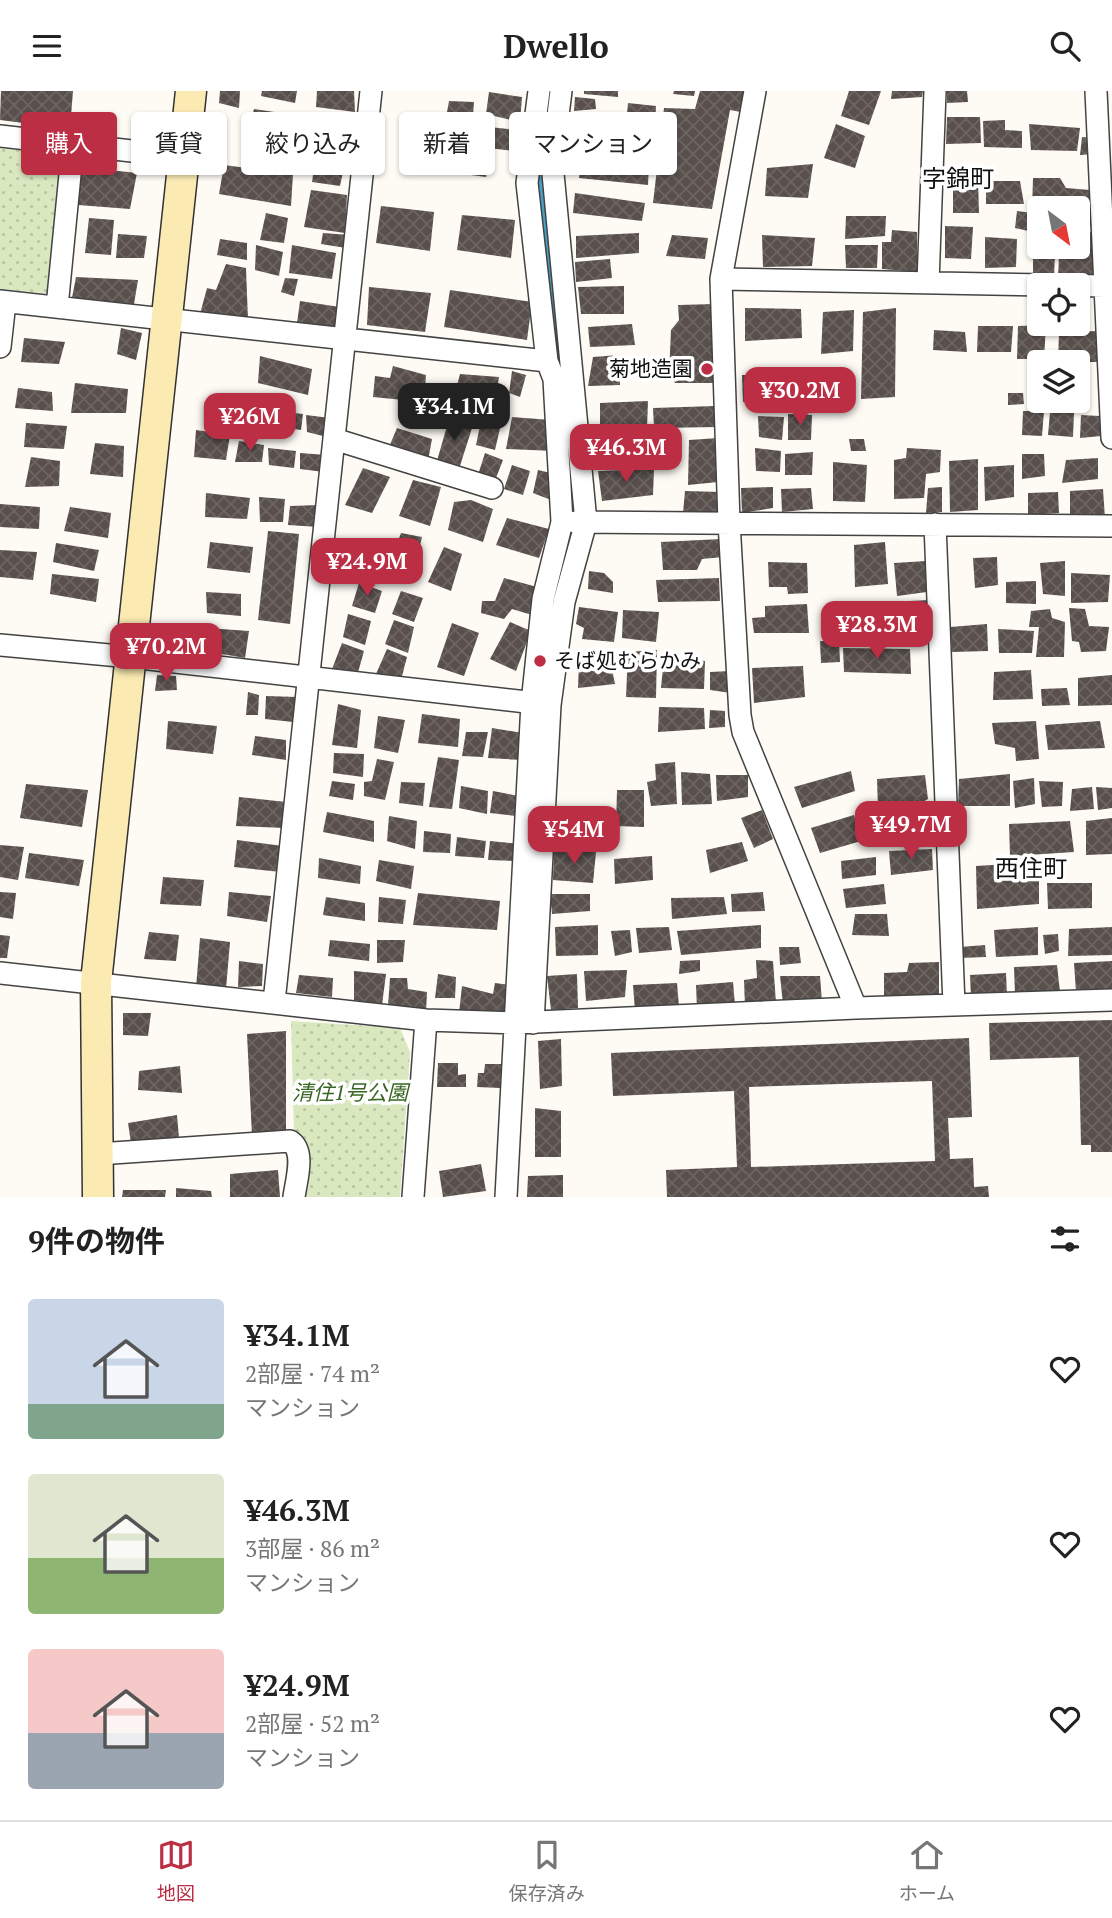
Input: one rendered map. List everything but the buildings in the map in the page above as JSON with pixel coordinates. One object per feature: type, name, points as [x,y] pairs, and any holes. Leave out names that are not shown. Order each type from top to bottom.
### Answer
[{"type":"street","points":[[189,112],[191,91]]},
{"type":"street","points":[[274,1002],[371,91]]},
{"type":"street","points":[[506,1197],[524,1023],[541,704],[543,599],[562,522],[554,379],[547,361],[527,183],[539,91]]},
{"type":"street","points":[[541,704],[564,602],[586,522],[552,163],[561,91]]},
{"type":"street","points":[[755,91],[721,279],[729,522],[740,715],[743,731],[856,1007]]},
{"type":"street","points":[[928,283],[935,91]]},
{"type":"street","points":[[1096,91],[1112,438]]},
{"type":"street","points":[[0,136],[21,138]]},
{"type":"street","points":[[57,307],[71,175]]},
{"type":"street","points":[[98,1197],[96,982],[182,175]]},
{"type":"street","points":[[721,279],[1105,286]]},
{"type":"street","points":[[0,347],[2,301],[547,361]]},
{"type":"street","points":[[334,439],[492,488]]},
{"type":"street","points":[[562,522],[1112,526]]},
{"type":"street","points":[[934,524],[954,1005]]},
{"type":"street","points":[[0,645],[131,657],[541,704]]},
{"type":"street","points":[[0,973],[426,1020],[524,1023],[856,1007],[1112,1000]]},
{"type":"street","points":[[412,1197],[426,1020]]},
{"type":"street","points":[[98,1154],[290,1141],[299,1154],[294,1197]]},
{"type":"green space","points":[[0,148],[21,150],[21,175],[64,175],[52,294],[0,289]]},
{"type":"green space","name":"清住1号公園","points":[[291,1021],[400,1028],[410,1052],[400,1197],[301,1197],[307,1144],[294,1133]]},
{"type":"waterway","points":[[542,175],[559,346]]},
{"type":"place","name":"菊地造園","points":[[707,369]]},
{"type":"place","name":"そば処むらかみ","points":[[540,661]]},
{"type":"district","name":"字錦町","points":[[958,179]]},
{"type":"district","name":"西住町","points":[[1031,869]]}]
